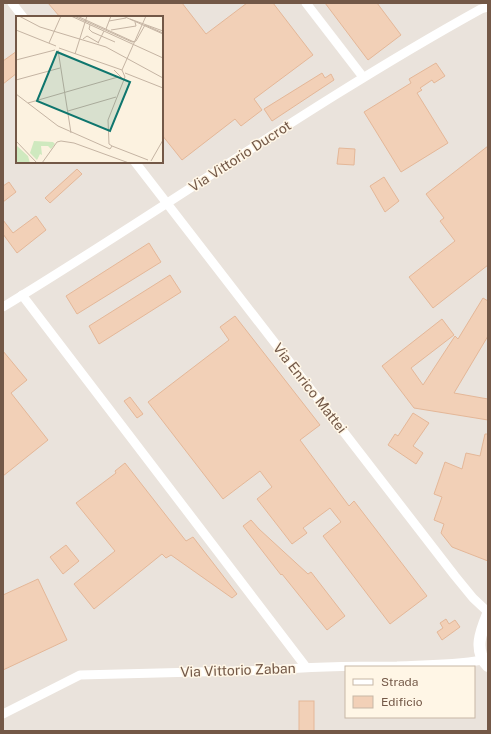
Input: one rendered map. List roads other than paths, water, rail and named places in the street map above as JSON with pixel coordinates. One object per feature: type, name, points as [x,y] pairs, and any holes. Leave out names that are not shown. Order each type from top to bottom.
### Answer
[{"type":"street","points":[[12,3],[22,16]]},
{"type":"street","points":[[306,3],[363,78]]},
{"type":"street","name":"Via Vittorio Ducrot","points":[[3,307],[363,78],[428,38],[485,6]]},
{"type":"street","name":"Via Enrico Mattei","points":[[136,163],[455,576],[473,598],[488,613]]},
{"type":"street","points":[[22,295],[306,667]]},
{"type":"street","points":[[485,663],[480,638],[481,629],[488,613]]},
{"type":"street","name":"Via Vittorio Zaban","points":[[372,666],[485,663]]},
{"type":"street","name":"Via Vittorio Zaban","points":[[3,714],[80,675],[275,670],[306,667],[345,666]]}]
